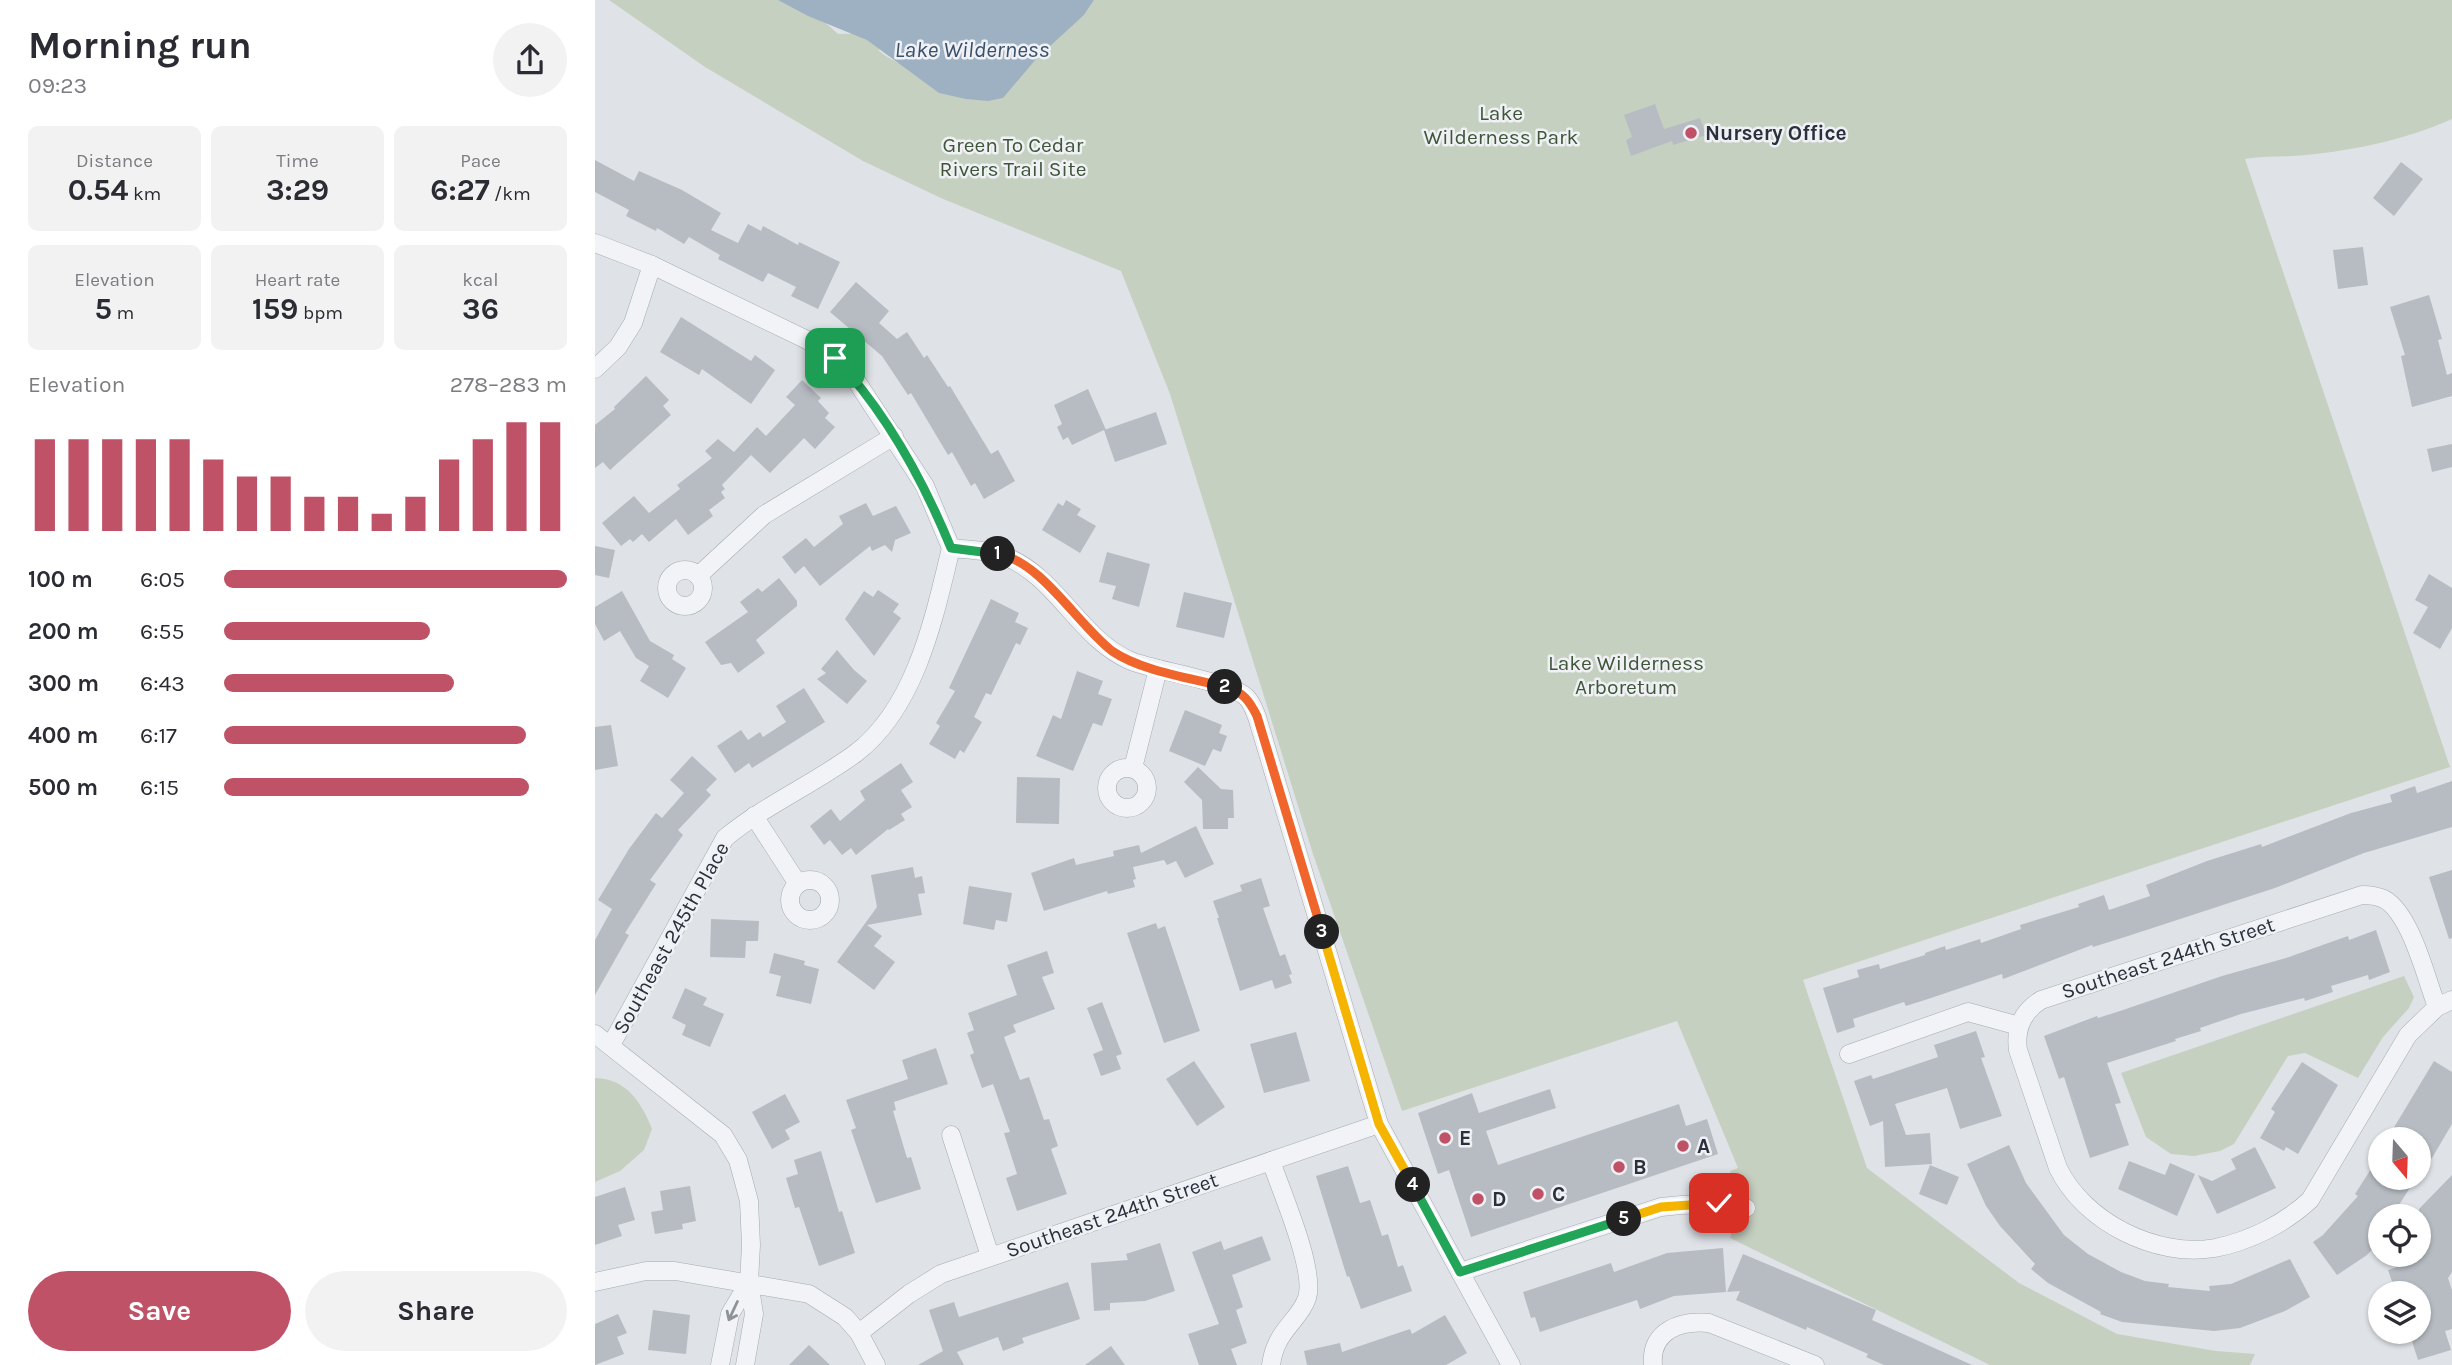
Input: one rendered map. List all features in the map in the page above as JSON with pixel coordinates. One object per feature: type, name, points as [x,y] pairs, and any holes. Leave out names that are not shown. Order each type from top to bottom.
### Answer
[{"type":"street","points":[[595,243],[652,265],[807,340],[835,358],[855,379],[925,486],[951,548],[1003,555],[1026,568],[1044,581],[1099,639],[1114,652],[1131,661],[1241,693],[1249,699],[1257,716],[1379,1124],[1511,1365]]},
{"type":"street","points":[[595,369],[618,347],[633,323],[652,265]]},
{"type":"street","points":[[698,576],[764,515],[894,436]]},
{"type":"street","name":"Southeast 245th Place","points":[[611,1045],[725,838],[754,816],[855,753],[890,720],[908,685],[934,620],[951,548]]},
{"type":"street","points":[[1133,768],[1158,670]]},
{"type":"street","points":[[754,816],[799,884]]},
{"type":"street","name":"Southeast 244th Street","points":[[2018,1026],[2027,1012],[2041,1000],[2362,895],[2385,900],[2397,911],[2444,1003]]},
{"type":"street","points":[[1849,1054],[1968,1012],[2018,1026],[2018,1051],[2066,1185],[2096,1215],[2112,1227],[2132,1236],[2175,1247],[2212,1248],[2255,1236],[2296,1213],[2310,1200],[2408,1035],[2444,1003]]},
{"type":"street","points":[[595,1034],[723,1135],[738,1160],[749,1201],[749,1282],[754,1314],[745,1365]]},
{"type":"street","name":"Southeast 244th Street","points":[[859,1333],[909,1294],[941,1274],[1379,1124]]},
{"type":"street","points":[[951,1135],[990,1256]]},
{"type":"street","points":[[1271,1161],[1305,1262],[1309,1282],[1308,1295],[1302,1310],[1277,1343],[1271,1365]]},
{"type":"street","points":[[1460,1272],[1661,1207],[1719,1203],[1746,1208]]},
{"type":"street","points":[[595,1282],[646,1271],[675,1271],[809,1294],[845,1317],[859,1333],[876,1365]]},
{"type":"street","points":[[720,1365],[730,1314],[749,1282]]},
{"type":"street","points":[[1653,1365],[1653,1348],[1659,1338],[1672,1329],[1696,1321],[1709,1323],[1815,1365]]},
{"type":"green space","name":"Lake Wilderness Arboretum","points":[[609,0],[792,0],[809,8],[838,34],[883,33],[879,51],[908,67],[958,76],[1008,78],[1084,15],[1094,0],[2452,0],[2452,119],[2414,134],[2354,148],[2245,159],[2450,767],[1803,980],[1867,1168],[2019,1283],[2117,1334],[2216,1351],[2255,1354],[2250,1365],[1990,1365],[1730,1238],[1744,1189],[1736,1191],[1730,1171],[1738,1168],[1677,1021],[1402,1111],[1313,854],[1170,394],[1121,271],[943,199],[863,161],[705,67]]},
{"type":"green space","points":[[2404,976],[2414,997],[2409,1008],[2383,1037],[2358,1078],[2305,1053],[2288,1056],[2234,1144],[2220,1151],[2194,1156],[2171,1154],[2146,1137],[2121,1073]]},
{"type":"green space","points":[[595,1078],[606,1079],[624,1087],[638,1101],[652,1129],[644,1150],[620,1171],[595,1182]]},
{"type":"water","name":"Lake Wilderness","points":[[778,0],[1094,0],[1084,15],[1037,58],[1003,98],[988,101],[939,93],[867,40],[808,16]]},
{"type":"building","points":[[1655,104],[1664,129],[1700,118],[1706,135],[1673,145],[1672,141],[1631,156],[1626,140],[1632,137],[1624,115]]},
{"type":"building","points":[[595,160],[634,181],[639,171],[682,190],[721,213],[711,230],[738,243],[748,224],[761,231],[763,226],[798,245],[799,242],[840,262],[818,309],[791,296],[796,287],[768,273],[763,282],[718,259],[720,255],[689,237],[684,244],[657,228],[656,231],[626,216],[629,210],[595,192]]},
{"type":"building","points":[[2401,162],[2423,179],[2394,216],[2373,198]]},
{"type":"building","points":[[2363,247],[2368,285],[2338,289],[2333,250]]},
{"type":"building","points":[[856,282],[889,311],[879,323],[897,339],[907,332],[924,358],[927,355],[948,387],[950,386],[991,454],[998,450],[1015,481],[984,499],[975,483],[971,486],[952,452],[948,455],[911,393],[908,395],[882,356],[830,312]]},
{"type":"building","points":[[2429,295],[2442,339],[2438,340],[2447,375],[2452,373],[2452,396],[2412,407],[2401,356],[2405,355],[2390,307]]},
{"type":"building","points":[[681,317],[751,361],[755,355],[775,370],[751,404],[702,369],[699,375],[660,352]]},
{"type":"building","points":[[646,376],[669,400],[663,406],[671,415],[610,470],[603,462],[595,468],[595,425],[615,409]]},
{"type":"building","points":[[802,380],[821,398],[818,401],[829,413],[825,418],[835,427],[815,449],[804,438],[770,473],[751,455],[722,485],[725,489],[721,492],[725,498],[709,510],[713,516],[688,535],[676,519],[649,542],[642,534],[633,542],[630,539],[621,546],[602,523],[634,496],[649,513],[680,489],[677,485],[712,458],[705,451],[718,439],[734,452],[757,427],[766,436],[795,405],[786,397]]},
{"type":"building","points":[[1088,389],[1106,429],[1156,412],[1167,444],[1115,462],[1104,430],[1072,445],[1068,437],[1063,440],[1057,427],[1062,424],[1054,405]]},
{"type":"building","points":[[2452,444],[2452,467],[2432,472],[2427,449]]},
{"type":"building","points":[[1066,500],[1081,509],[1077,515],[1096,526],[1080,553],[1042,530],[1058,503],[1063,506]]},
{"type":"building","points":[[866,503],[873,516],[896,506],[911,533],[895,540],[892,552],[885,545],[872,551],[870,546],[820,586],[804,566],[795,574],[782,557],[806,538],[814,547],[843,524],[839,516]]},
{"type":"building","points":[[595,546],[615,550],[609,578],[595,575]]},
{"type":"building","points":[[1107,552],[1150,564],[1139,607],[1112,599],[1116,586],[1099,582]]},
{"type":"building","points":[[2429,574],[2452,588],[2452,628],[2440,649],[2413,633],[2428,607],[2415,600]]},
{"type":"building","points":[[779,578],[797,601],[797,606],[756,640],[765,653],[738,673],[731,663],[721,665],[705,642],[748,612],[740,602],[758,588],[762,592]]},
{"type":"building","points":[[878,590],[899,604],[893,612],[901,618],[874,656],[845,619],[864,591],[873,597]]},
{"type":"building","points":[[622,591],[650,641],[674,655],[672,659],[686,668],[668,698],[640,681],[649,666],[636,658],[620,631],[604,641],[595,624],[595,607]]},
{"type":"building","points":[[1184,592],[1232,603],[1224,638],[1176,627]]},
{"type":"building","points":[[991,599],[1019,613],[1015,622],[1028,628],[1020,645],[1016,643],[991,695],[986,693],[974,717],[982,722],[964,753],[960,750],[955,759],[929,744],[940,726],[936,723],[955,691],[949,688]]},
{"type":"building","points":[[837,650],[867,681],[847,704],[817,679],[826,673],[821,669]]},
{"type":"building","points":[[1077,671],[1103,681],[1098,694],[1112,699],[1102,726],[1093,723],[1073,771],[1036,756],[1053,715],[1061,719]]},
{"type":"building","points":[[804,688],[825,722],[752,768],[749,763],[735,773],[717,746],[741,730],[748,740],[760,732],[763,737],[786,722],[776,706]]},
{"type":"building","points":[[1185,710],[1222,725],[1219,733],[1227,736],[1221,752],[1213,749],[1205,766],[1169,751]]},
{"type":"building","points":[[611,725],[618,766],[595,770],[595,727]]},
{"type":"building","points":[[692,756],[717,779],[706,790],[711,795],[678,830],[683,835],[650,880],[656,884],[625,933],[629,935],[595,995],[595,940],[612,909],[598,900],[629,849],[656,813],[662,818],[684,793],[670,780]]},
{"type":"building","points":[[901,763],[913,782],[901,790],[912,807],[901,814],[905,820],[888,829],[856,855],[851,848],[842,855],[830,840],[824,845],[810,826],[831,809],[840,821],[865,800],[860,791]]},
{"type":"building","points":[[1198,767],[1221,789],[1233,790],[1234,818],[1228,818],[1228,829],[1203,829],[1202,800],[1184,782]]},
{"type":"building","points":[[1017,777],[1060,778],[1059,824],[1016,823]]},
{"type":"building","points":[[2452,781],[2452,827],[2364,853],[2275,888],[2093,947],[2092,945],[2003,979],[2002,974],[1906,1006],[1904,1002],[1853,1019],[1855,1027],[1837,1033],[1823,988],[1859,977],[1857,970],[1879,964],[1880,969],[1945,946],[1946,950],[1980,939],[1981,943],[2021,929],[2020,925],[2079,907],[2078,904],[2104,895],[2109,910],[2150,896],[2146,885],[2207,861],[2261,844],[2262,847],[2351,813],[2392,802],[2390,795],[2415,786],[2417,793]]},
{"type":"building","points":[[1196,826],[1214,864],[1185,878],[1176,861],[1167,865],[1164,860],[1133,867],[1135,887],[1108,894],[1107,891],[1044,911],[1031,873],[1074,858],[1076,865],[1114,856],[1113,851],[1139,845],[1141,853]]},
{"type":"building","points":[[913,867],[915,878],[922,876],[925,893],[918,894],[922,915],[867,925],[882,936],[874,946],[895,962],[874,990],[837,962],[877,907],[871,875]]},
{"type":"building","points":[[2452,870],[2452,938],[2449,939],[2429,877]]},
{"type":"building","points":[[1261,878],[1270,906],[1263,908],[1280,956],[1285,954],[1292,974],[1289,975],[1292,983],[1275,989],[1272,980],[1240,991],[1213,901],[1242,891],[1240,885]]},
{"type":"building","points":[[969,886],[1012,893],[1007,922],[996,920],[994,930],[963,924]]},
{"type":"building","points":[[711,919],[759,921],[758,941],[746,941],[745,958],[710,957]]},
{"type":"building","points":[[1156,923],[1158,929],[1165,926],[1200,1031],[1164,1043],[1127,933]]},
{"type":"building","points":[[2376,930],[2390,972],[2369,980],[2368,975],[2331,986],[2333,992],[2305,1001],[2304,998],[2241,1014],[2200,1028],[2201,1031],[2175,1039],[2176,1041],[2107,1063],[2121,1103],[2115,1104],[2129,1145],[2090,1158],[2064,1077],[2059,1079],[2044,1036],[2222,976],[2286,958],[2348,936],[2349,940]]},
{"type":"building","points":[[1047,951],[1054,973],[1042,977],[1055,1009],[1013,1025],[1016,1032],[1004,1037],[1020,1080],[1029,1077],[1044,1120],[1049,1119],[1058,1146],[1051,1149],[1067,1194],[1017,1211],[1006,1178],[1017,1174],[1004,1133],[1010,1132],[993,1084],[982,1088],[970,1055],[974,1053],[967,1033],[974,1030],[968,1013],[1017,995],[1007,965]]},
{"type":"building","points":[[774,953],[805,961],[804,965],[819,969],[811,1004],[776,996],[781,976],[769,973]]},
{"type":"building","points":[[685,988],[707,998],[703,1005],[724,1014],[710,1047],[682,1035],[686,1025],[672,1018]]},
{"type":"building","points":[[1102,1002],[1122,1054],[1116,1056],[1121,1069],[1101,1076],[1093,1054],[1103,1050],[1087,1008]]},
{"type":"building","points":[[1976,1031],[1985,1057],[1981,1058],[2002,1116],[1960,1129],[1947,1088],[1895,1104],[1906,1135],[1930,1133],[1932,1164],[1885,1167],[1883,1121],[1870,1126],[1854,1081],[1871,1075],[1873,1079],[1938,1057],[1934,1045]]},
{"type":"building","points":[[1296,1032],[1310,1081],[1264,1093],[1250,1044]]},
{"type":"building","points":[[936,1048],[948,1084],[894,1102],[896,1110],[893,1111],[907,1158],[911,1157],[921,1189],[876,1203],[851,1130],[856,1128],[846,1100],[908,1079],[902,1060]]},
{"type":"building","points":[[1194,1061],[1225,1107],[1197,1126],[1166,1079]]},
{"type":"building","points":[[2434,1061],[2452,1072],[2452,1124],[2431,1160],[2431,1127],[2394,1127]]},
{"type":"building","points":[[2302,1062],[2338,1085],[2298,1154],[2286,1147],[2284,1151],[2260,1138],[2275,1112],[2271,1109]]},
{"type":"building","points":[[1550,1089],[1556,1108],[1486,1131],[1498,1165],[1679,1104],[1686,1126],[1707,1119],[1718,1154],[1471,1237],[1449,1170],[1438,1174],[1418,1113],[1472,1093],[1479,1113]]},
{"type":"building","points":[[785,1094],[800,1122],[785,1130],[790,1139],[772,1149],[752,1112]]},
{"type":"building","points":[[2009,1145],[2026,1183],[2064,1235],[2088,1254],[2121,1272],[2145,1281],[2169,1284],[2168,1287],[2210,1291],[2209,1286],[2231,1284],[2290,1259],[2310,1297],[2285,1311],[2240,1328],[2214,1331],[2122,1322],[2100,1314],[2101,1312],[2048,1283],[2031,1269],[2035,1264],[2000,1226],[1986,1206],[1967,1164]]},
{"type":"building","points":[[2255,1147],[2276,1188],[2217,1214],[2198,1175],[2212,1181],[2236,1169],[2231,1159]]},
{"type":"building","points":[[821,1151],[839,1212],[842,1211],[855,1253],[819,1266],[799,1207],[795,1208],[786,1178],[798,1174],[794,1160]]},
{"type":"building","points":[[2129,1161],[2165,1175],[2170,1163],[2195,1174],[2177,1216],[2118,1189]]},
{"type":"building","points":[[1930,1165],[1959,1177],[1947,1205],[1919,1194]]},
{"type":"building","points":[[1348,1166],[1360,1203],[1370,1200],[1382,1236],[1388,1234],[1398,1267],[1403,1265],[1412,1291],[1361,1309],[1349,1276],[1347,1277],[1316,1176]]},
{"type":"building","points":[[2368,1174],[2368,1190],[2408,1190],[2400,1204],[2368,1204],[2368,1254],[2337,1275],[2313,1242],[2323,1235],[2358,1196],[2355,1194]]},
{"type":"building","points":[[2452,1175],[2452,1272],[2448,1278],[2452,1290],[2452,1329],[2445,1331],[2451,1350],[2418,1360],[2413,1344],[2431,1344],[2431,1281],[2392,1281],[2388,1270],[2397,1267],[2431,1267],[2431,1204],[2424,1204]]},
{"type":"building","points":[[690,1186],[696,1221],[682,1224],[683,1229],[655,1234],[651,1212],[663,1210],[660,1191]]},
{"type":"building","points":[[625,1187],[635,1220],[618,1225],[622,1236],[595,1245],[595,1197]]},
{"type":"building","points":[[1262,1236],[1271,1260],[1232,1275],[1243,1307],[1236,1310],[1247,1343],[1231,1349],[1237,1365],[1199,1365],[1188,1334],[1219,1324],[1192,1252],[1221,1241],[1224,1250]]},
{"type":"building","points":[[1160,1243],[1175,1291],[1145,1301],[1110,1303],[1110,1310],[1094,1311],[1091,1263],[1128,1260],[1126,1254]]},
{"type":"building","points":[[1723,1248],[1726,1292],[1674,1296],[1640,1309],[1637,1300],[1540,1332],[1535,1317],[1531,1318],[1523,1292],[1611,1263],[1614,1272],[1667,1253]]},
{"type":"building","points":[[1743,1254],[1876,1310],[1872,1320],[1972,1365],[1884,1365],[1866,1357],[1868,1354],[1807,1327],[1806,1330],[1736,1300],[1740,1291],[1727,1292]]},
{"type":"building","points":[[1068,1282],[1080,1319],[1022,1338],[1024,1343],[1003,1351],[998,1337],[957,1352],[964,1365],[918,1365],[943,1351],[929,1310],[954,1302],[959,1317]]},
{"type":"building","points":[[653,1310],[690,1315],[686,1354],[648,1350]]},
{"type":"building","points":[[618,1314],[627,1333],[617,1337],[624,1354],[595,1365],[595,1324]]},
{"type":"building","points":[[1445,1315],[1467,1353],[1446,1365],[1307,1365],[1304,1351],[1340,1343],[1342,1352],[1410,1329],[1412,1334]]},
{"type":"building","points":[[809,1345],[830,1365],[789,1365]]},
{"type":"building","points":[[1111,1346],[1125,1365],[1085,1365]]},
{"type":"place","name":"Nursery Office","points":[[1691,133]]},
{"type":"place","name":"E","points":[[1445,1138]]},
{"type":"place","name":"A","points":[[1683,1146]]},
{"type":"place","name":"B","points":[[1619,1167]]},
{"type":"place","name":"C","points":[[1538,1194]]},
{"type":"place","name":"D","points":[[1478,1199]]},
{"type":"route","points":[[835,358],[855,379],[925,486],[951,548],[1003,555],[1026,568],[1044,581],[1099,639],[1114,652],[1131,661],[1233,689],[1249,699],[1257,716],[1379,1124],[1460,1272],[1661,1207],[1686,1203],[1719,1203]]},
{"type":"park label","name":"Lake Wilderness Park","points":[[1501,125]]},
{"type":"park label","name":"Green To Cedar Rivers Trail Site","points":[[1013,157]]}]
